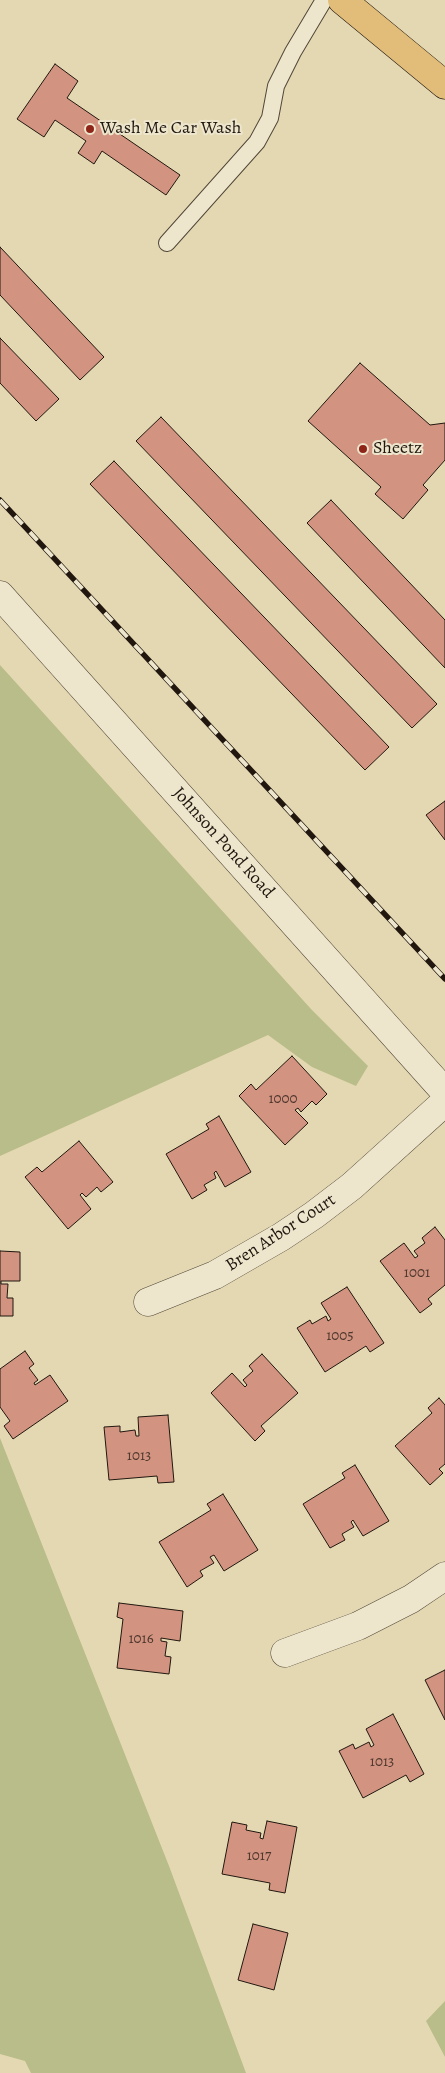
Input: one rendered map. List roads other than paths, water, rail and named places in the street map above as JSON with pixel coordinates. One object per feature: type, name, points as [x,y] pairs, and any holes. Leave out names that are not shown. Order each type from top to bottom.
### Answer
[{"type":"highway","points":[[342,0],[445,85]]},
{"type":"street","name":"Johnson Pond Road","points":[[0,595],[445,1092]]},
{"type":"street","name":"Bren Arbor Court","points":[[148,1302],[215,1275],[308,1220],[352,1186],[445,1102]]},
{"type":"street","points":[[285,1653],[358,1626],[411,1599],[445,1576]]},
{"type":"lane","points":[[167,243],[258,142],[270,118],[276,86],[292,52],[324,0]]},
{"type":"railway","points":[[0,500],[445,979]]},
{"type":"place","name":"Wash Me Car Wash","points":[[90,129]]},
{"type":"place","name":"Sheetz","points":[[363,449]]}]
